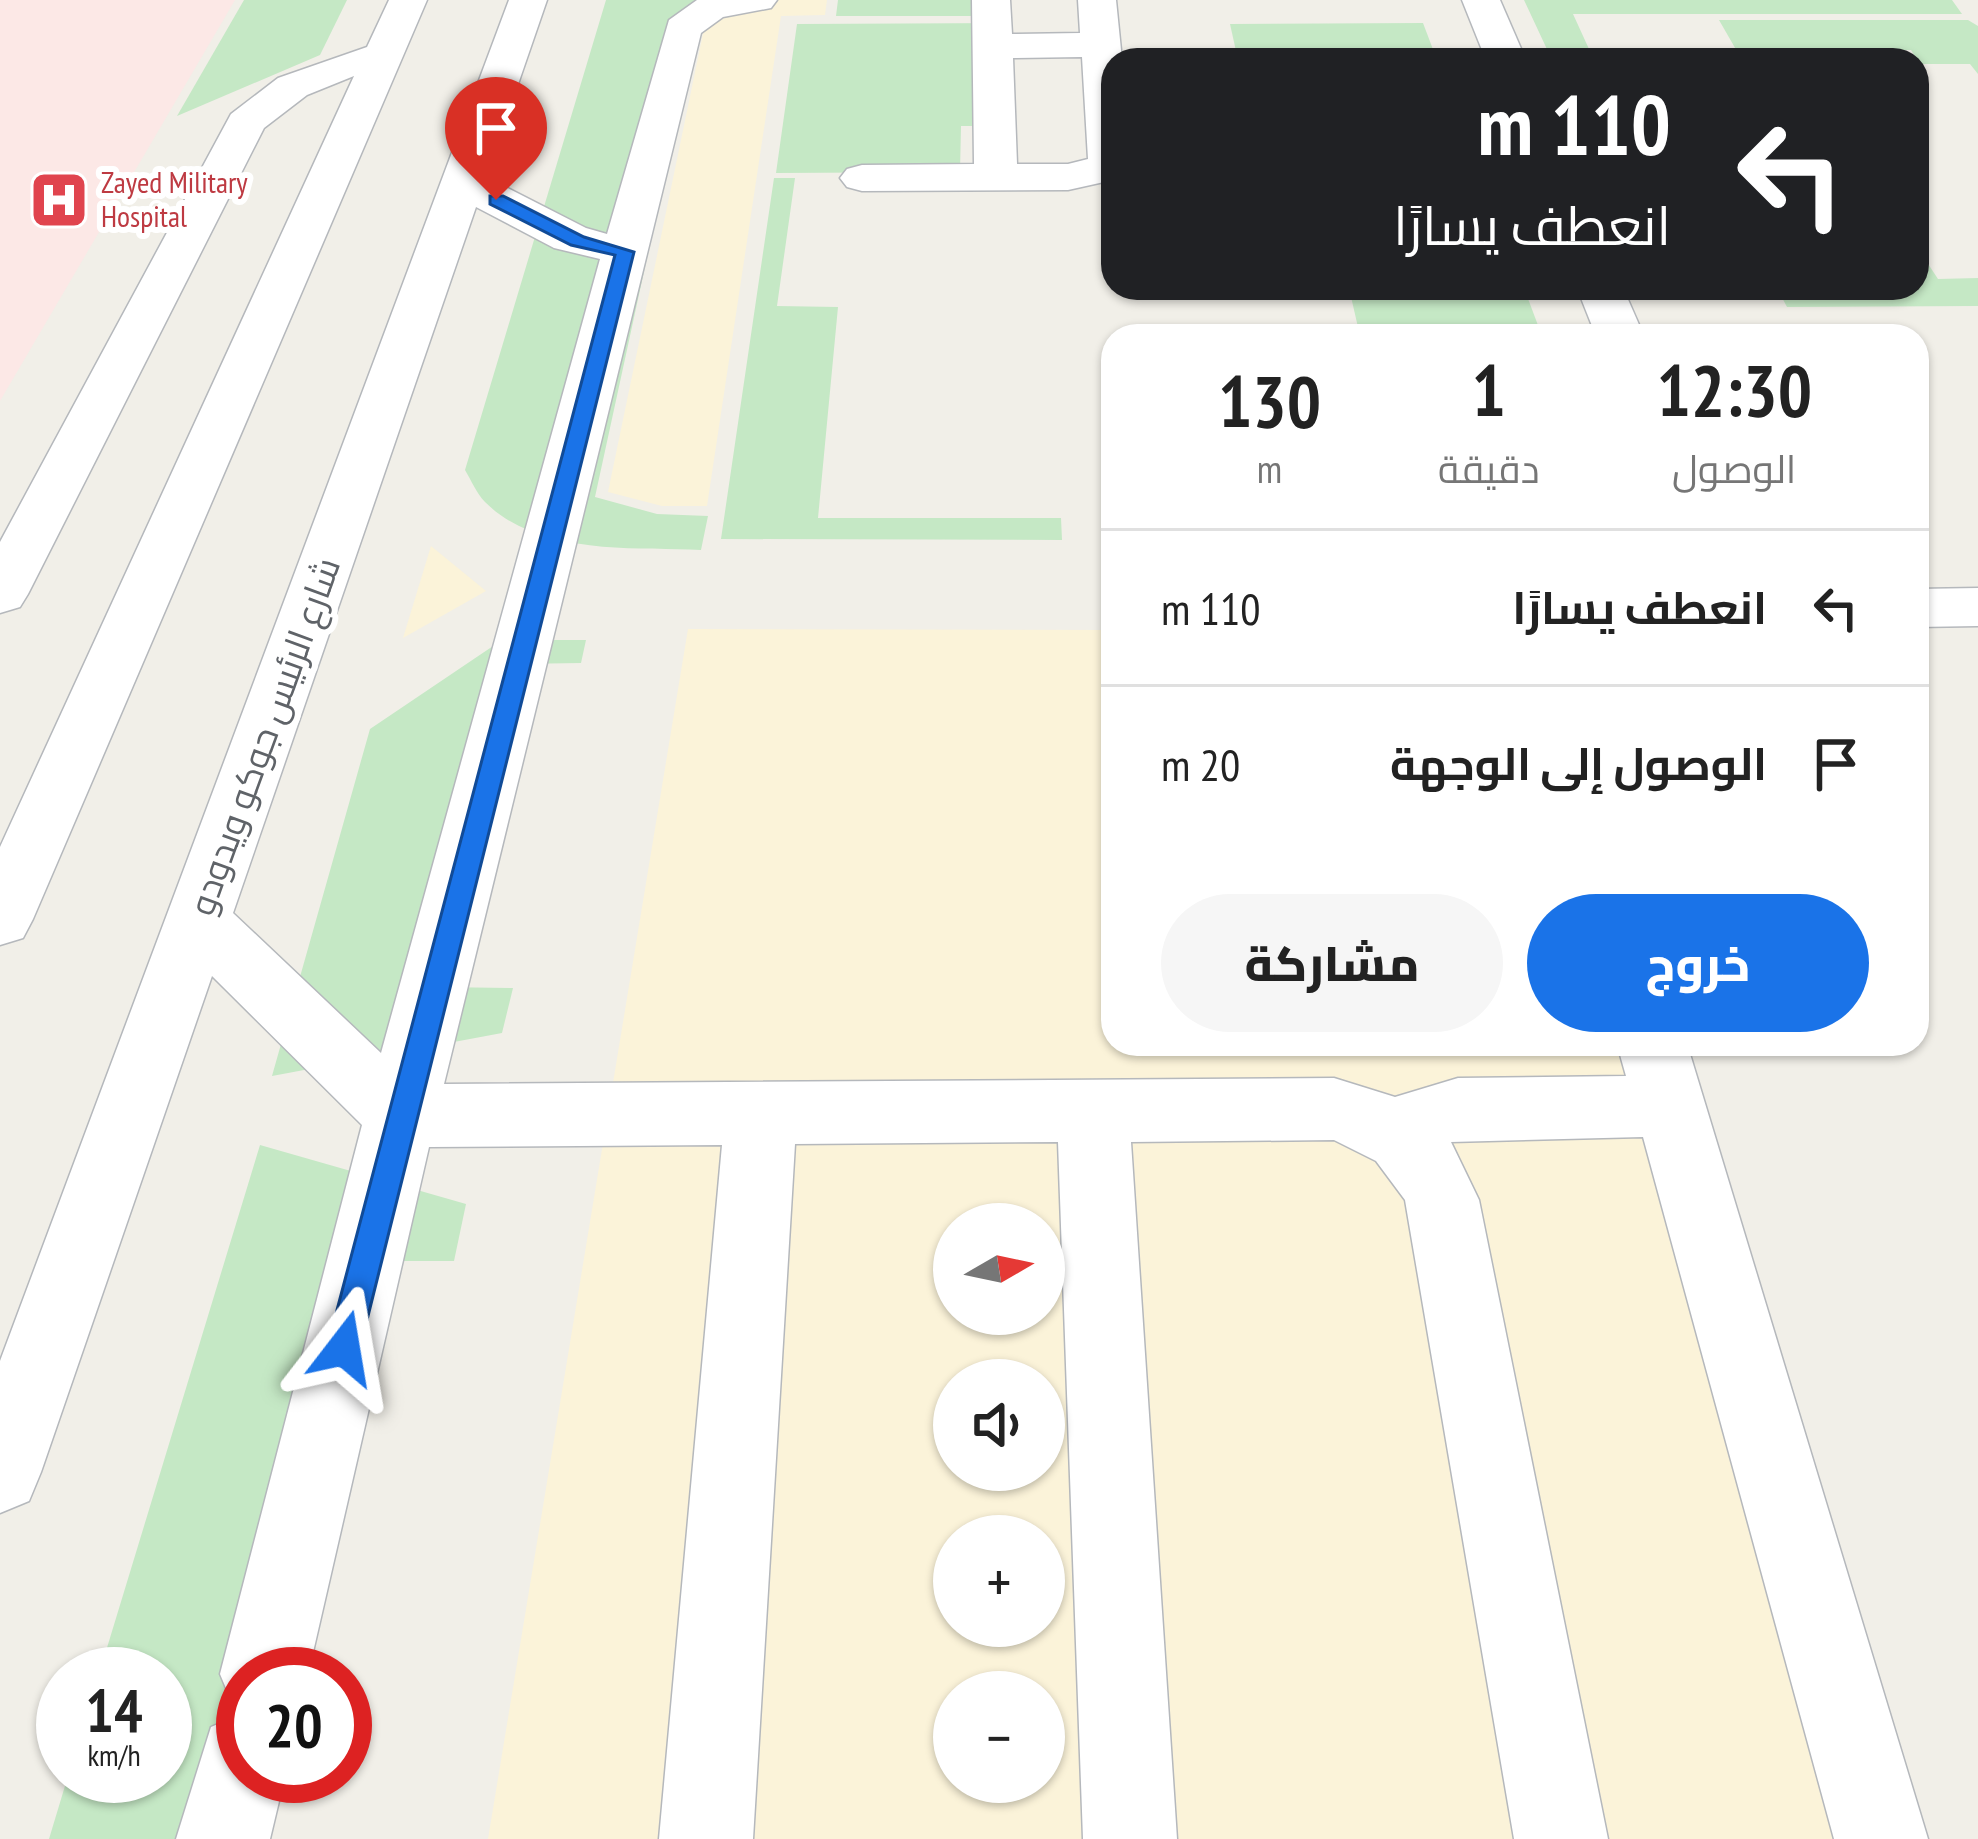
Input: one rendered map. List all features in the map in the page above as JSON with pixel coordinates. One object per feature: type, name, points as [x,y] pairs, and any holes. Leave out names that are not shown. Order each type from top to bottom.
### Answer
[{"type":"street","points":[[0,919],[408,0]]},
{"type":"street","name":"شارع الرئيس جوكو ويدودو","points":[[0,1472],[527,0]]},
{"type":"street","points":[[271,1647],[400,1116],[683,28],[712,7],[758,0]]},
{"type":"street","points":[[991,0],[996,177]]},
{"type":"street","points":[[1097,0],[1102,48]]},
{"type":"street","points":[[1481,0],[1501,48]]},
{"type":"street","points":[[992,46],[1102,45]]},
{"type":"street","points":[[0,594],[246,123],[286,87],[386,54]]},
{"type":"street","points":[[862,178],[1091,175],[1101,169]]},
{"type":"street","points":[[464,183],[570,238],[625,252]]},
{"type":"street","points":[[1929,608],[1978,607]]},
{"type":"street","points":[[197,920],[400,1116],[1334,1109],[1360,1114],[1402,1136],[1432,1173],[1442,1200],[1561,1839]]},
{"type":"street","points":[[1402,1136],[1417,1121],[1458,1109],[1660,1075],[1881,1839]]},
{"type":"street","points":[[1093,1111],[1130,1839]]},
{"type":"street","points":[[706,1839],[761,1114]]},
{"type":"street","points":[[223,1839],[232,1803]]},
{"type":"shaded area","name":"Zayed Military Hospital","points":[[0,0],[235,0],[0,401]]},
{"type":"green space","points":[[244,0],[347,0],[320,55],[177,116]]},
{"type":"green space","points":[[606,0],[703,0],[595,497],[657,514],[708,516],[701,550],[587,545],[532,532],[485,502],[465,470]]},
{"type":"green space","points":[[838,0],[1009,0],[1009,16],[836,16]]},
{"type":"green space","points":[[1524,0],[1952,0],[1962,14],[1573,14],[1589,48],[1546,48]]},
{"type":"green space","points":[[1719,20],[1968,20],[1978,26],[1978,74],[1970,64],[1929,64],[1929,48],[1735,48]]},
{"type":"green space","points":[[1011,23],[1014,126],[961,126],[960,172],[776,173],[797,24]]},
{"type":"green space","points":[[1423,23],[1432,48],[1235,48],[1230,24]]},
{"type":"green space","points":[[774,178],[795,178],[777,306],[838,307],[818,518],[1061,518],[1062,540],[721,539]]},
{"type":"green space","points":[[1929,265],[1938,279],[1978,278],[1978,306],[1787,307],[1783,300],[1929,300]]},
{"type":"green space","points":[[1352,300],[1528,300],[1538,324],[1357,324]]},
{"type":"green space","points":[[502,640],[586,640],[581,663],[518,664],[439,987],[513,988],[502,1033],[272,1076],[370,729]]},
{"type":"green space","points":[[260,1145],[466,1204],[454,1261],[376,1261],[252,1647],[216,1647],[216,1803],[239,1803],[238,1839],[49,1839],[60,1803],[192,1803],[192,1647],[107,1647]]},
{"type":"sand","points":[[710,0],[827,0],[825,15],[781,16],[707,506],[662,506],[608,492]]},
{"type":"sand","points":[[431,546],[486,591],[403,638]]},
{"type":"sand","points":[[688,629],[1101,630],[1101,1056],[1647,1056],[1867,1839],[488,1839]]},
{"type":"place","name":"Zayed Military Hospital","points":[[59,200]]},
{"type":"route","points":[[344,1348],[625,252],[578,241],[496,200]]}]
